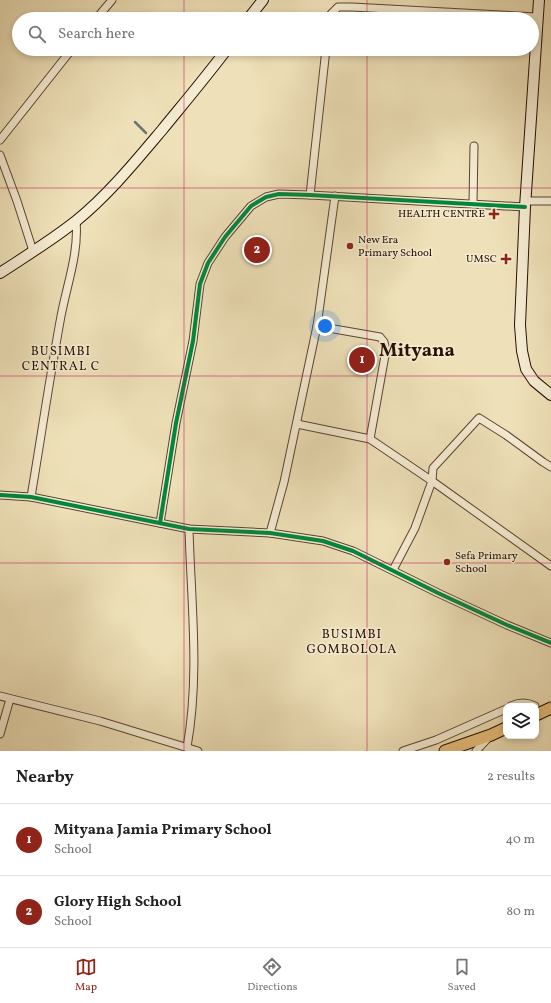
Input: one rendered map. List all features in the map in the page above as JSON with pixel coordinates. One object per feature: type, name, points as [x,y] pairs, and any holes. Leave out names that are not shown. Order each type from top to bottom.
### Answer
[{"type":"main road","points":[[254,12],[263,0]]},
{"type":"main road","points":[[538,12],[539,0]]},
{"type":"main road","points":[[0,273],[52,239],[76,221],[101,199],[126,173],[193,93],[222,56]]},
{"type":"main road","points":[[534,56],[525,204],[520,325],[522,351],[526,369],[534,381],[551,395]]},
{"type":"main road","points":[[445,751],[503,729]]},
{"type":"street","points":[[102,12],[112,0]]},
{"type":"street","points":[[334,12],[338,7],[441,12]]},
{"type":"street","points":[[0,140],[66,56]]},
{"type":"street","points":[[310,194],[325,56]]},
{"type":"street","points":[[473,204],[474,146]]},
{"type":"street","points":[[0,155],[33,251]]},
{"type":"street","points":[[160,523],[176,423],[193,341],[200,284],[208,263],[230,231],[251,206],[266,197],[279,194],[310,194],[473,204],[525,204],[551,201]]},
{"type":"street","points":[[270,533],[284,482],[317,326],[334,196]]},
{"type":"street","points":[[31,497],[61,314],[75,254],[78,235],[76,221]]},
{"type":"street","points":[[317,326],[380,337],[384,342],[386,350],[370,439]]},
{"type":"street","points":[[393,570],[415,528],[432,481],[434,468],[479,418],[551,467]]},
{"type":"street","points":[[297,424],[370,439],[432,481],[551,566]]},
{"type":"street","points":[[0,495],[31,497],[189,529],[270,533],[324,541],[338,545],[393,570],[507,626],[551,644]]},
{"type":"street","points":[[187,748],[192,722],[194,697],[189,529]]},
{"type":"street","points":[[0,696],[100,721],[198,751]]},
{"type":"street","points":[[0,734],[10,699]]},
{"type":"street","points":[[403,751],[436,740],[503,710]]},
{"type":"street","points":[[476,751],[491,735]]},
{"type":"waterway","points":[[135,122],[146,133]]},
{"type":"cycle path","points":[[160,523],[176,423],[193,341],[200,284],[208,263],[225,237],[251,206],[266,197],[279,194],[525,207]]},
{"type":"cycle path","points":[[0,495],[31,497],[189,529],[270,533],[323,541],[353,551],[438,593],[507,625],[551,643]]},
{"type":"place","name":"HEALTH CENTRE","points":[[494,214]]},
{"type":"place","name":"New Era Primary School","points":[[350,246]]},
{"type":"place","name":"Glory High School","points":[[257,250]]},
{"type":"place","name":"UMSC","points":[[506,259]]},
{"type":"place","name":"Mityana Jamia Primary School","points":[[362,360]]},
{"type":"place","name":"Sefa Primary School","points":[[447,562]]},
{"type":"district","name":"Mityana","points":[[417,351]]},
{"type":"district","name":"BUSIMBI CENTRAL C","points":[[61,360]]},
{"type":"district","name":"BUSIMBI GOMBOLOLA","points":[[352,642]]}]
